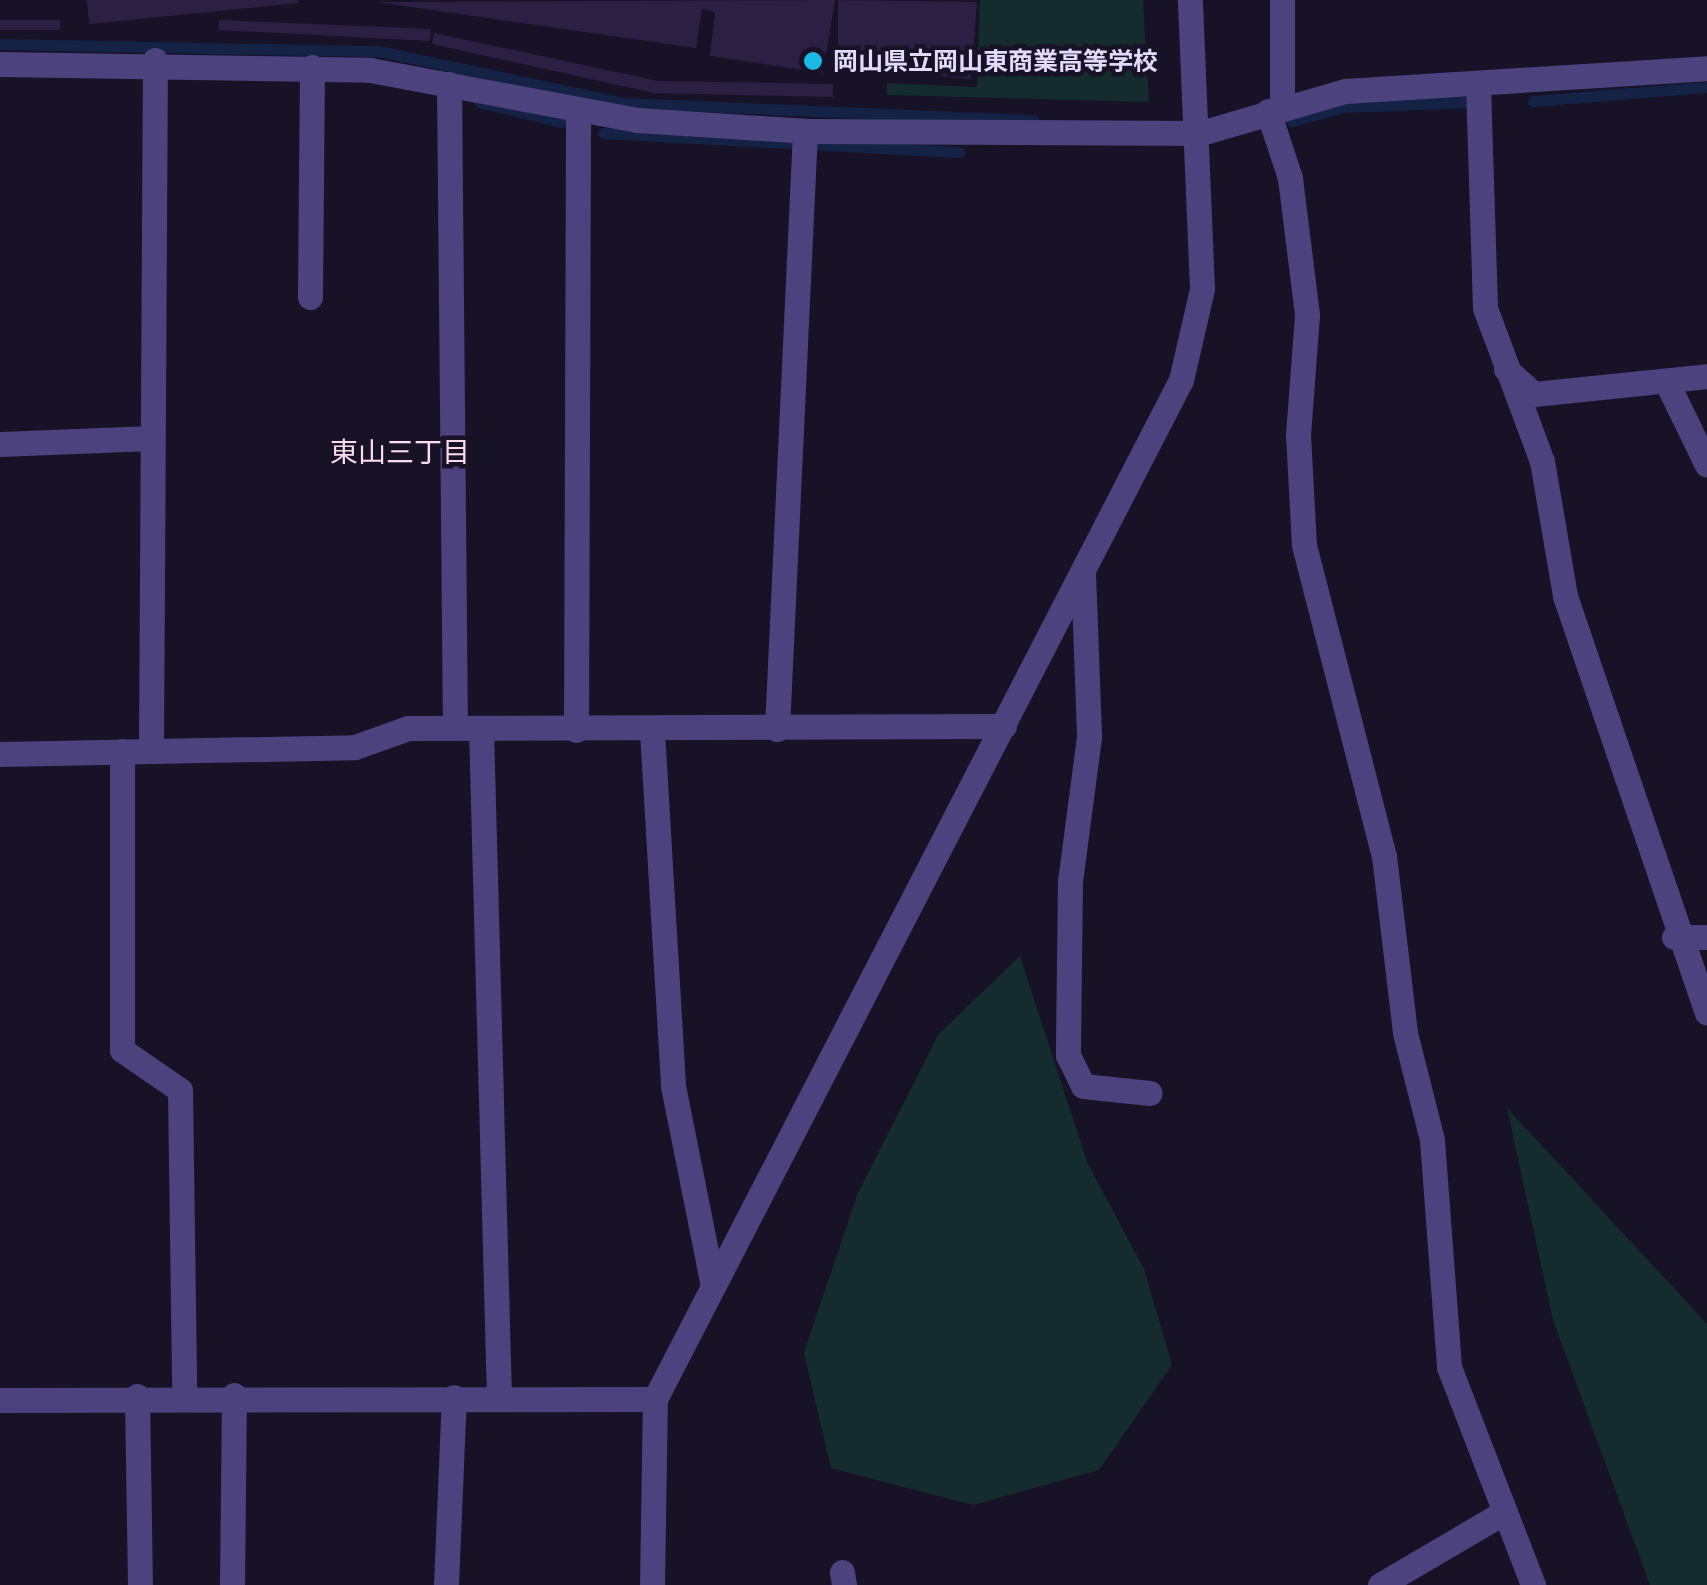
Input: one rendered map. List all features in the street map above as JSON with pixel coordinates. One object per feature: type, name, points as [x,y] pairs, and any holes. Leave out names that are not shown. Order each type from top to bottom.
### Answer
[{"type":"street","points":[[652,1585],[656,1399],[712,1280],[1181,380],[1202,289],[1201,134],[1190,0]]},
{"type":"street","points":[[1282,0],[1275,107],[1290,178],[1306,315],[1304,546],[1384,856],[1405,1033],[1432,1140],[1449,1367],[1501,1514],[1533,1585]]},
{"type":"street","points":[[0,64],[155,60],[312,67],[449,84],[578,111],[805,130],[1201,134],[1275,107],[1478,85],[1707,68]]},
{"type":"street","points":[[151,750],[155,60]]},
{"type":"street","points":[[310,297],[312,67]]},
{"type":"street","points":[[449,84],[468,729],[499,1397]]},
{"type":"street","points":[[1478,85],[1485,308],[1502,366],[1542,461],[1565,596],[1674,936],[1707,1012]]},
{"type":"street","points":[[576,730],[578,111]]},
{"type":"street","points":[[777,729],[805,130]]},
{"type":"street","points":[[1502,366],[1534,394],[1707,376]]},
{"type":"street","points":[[1666,381],[1707,465]]},
{"type":"street","points":[[0,444],[152,438]]},
{"type":"street","points":[[1084,572],[1090,737],[1070,882],[1068,1054],[1083,1086],[1150,1093]]},
{"type":"street","points":[[0,754],[355,746],[408,728],[652,731],[1004,726]]},
{"type":"street","points":[[652,731],[673,1086],[712,1280]]},
{"type":"street","points":[[122,751],[122,1050],[180,1090],[184,1394]]},
{"type":"street","points":[[1674,936],[1707,937]]},
{"type":"street","points":[[0,1400],[184,1394],[656,1399]]},
{"type":"street","points":[[232,1585],[234,1394]]},
{"type":"street","points":[[137,1396],[140,1585]]},
{"type":"street","points":[[446,1585],[454,1397]]},
{"type":"street","points":[[1380,1585],[1501,1514]]},
{"type":"green space","points":[[980,0],[1143,0],[1149,102],[887,95],[887,83],[977,87]]},
{"type":"green space","points":[[1020,956],[1087,1162],[1144,1269],[1172,1365],[1099,1470],[973,1505],[831,1468],[804,1353],[857,1195],[938,1035]]},
{"type":"green space","points":[[1507,1108],[1707,1324],[1707,1585],[1650,1585],[1553,1320]]},
{"type":"building","points":[[87,0],[298,0],[298,3],[89,24]]},
{"type":"building","points":[[835,0],[823,73],[710,56],[715,12],[702,9],[696,48],[377,2]]},
{"type":"building","points":[[838,0],[977,2],[971,79],[838,68]]},
{"type":"building","points":[[0,20],[60,20],[60,30],[0,30]]},
{"type":"building","points":[[219,20],[431,29],[430,41],[219,30]]},
{"type":"building","points":[[434,33],[658,81],[833,84],[833,97],[654,93],[432,44]]},
{"type":"waterway","points":[[0,44],[378,51],[624,103],[1034,120]]},
{"type":"waterway","points":[[1533,101],[1707,87]]},
{"type":"waterway","points":[[479,102],[562,122]]},
{"type":"waterway","points":[[1292,121],[1344,107],[1468,102]]},
{"type":"waterway","points":[[603,133],[959,152]]},
{"type":"place","name":"岡山県立岡山東商業高等学校","points":[[813,61]]},
{"type":"district","name":"東山三丁目","points":[[400,452]]}]
